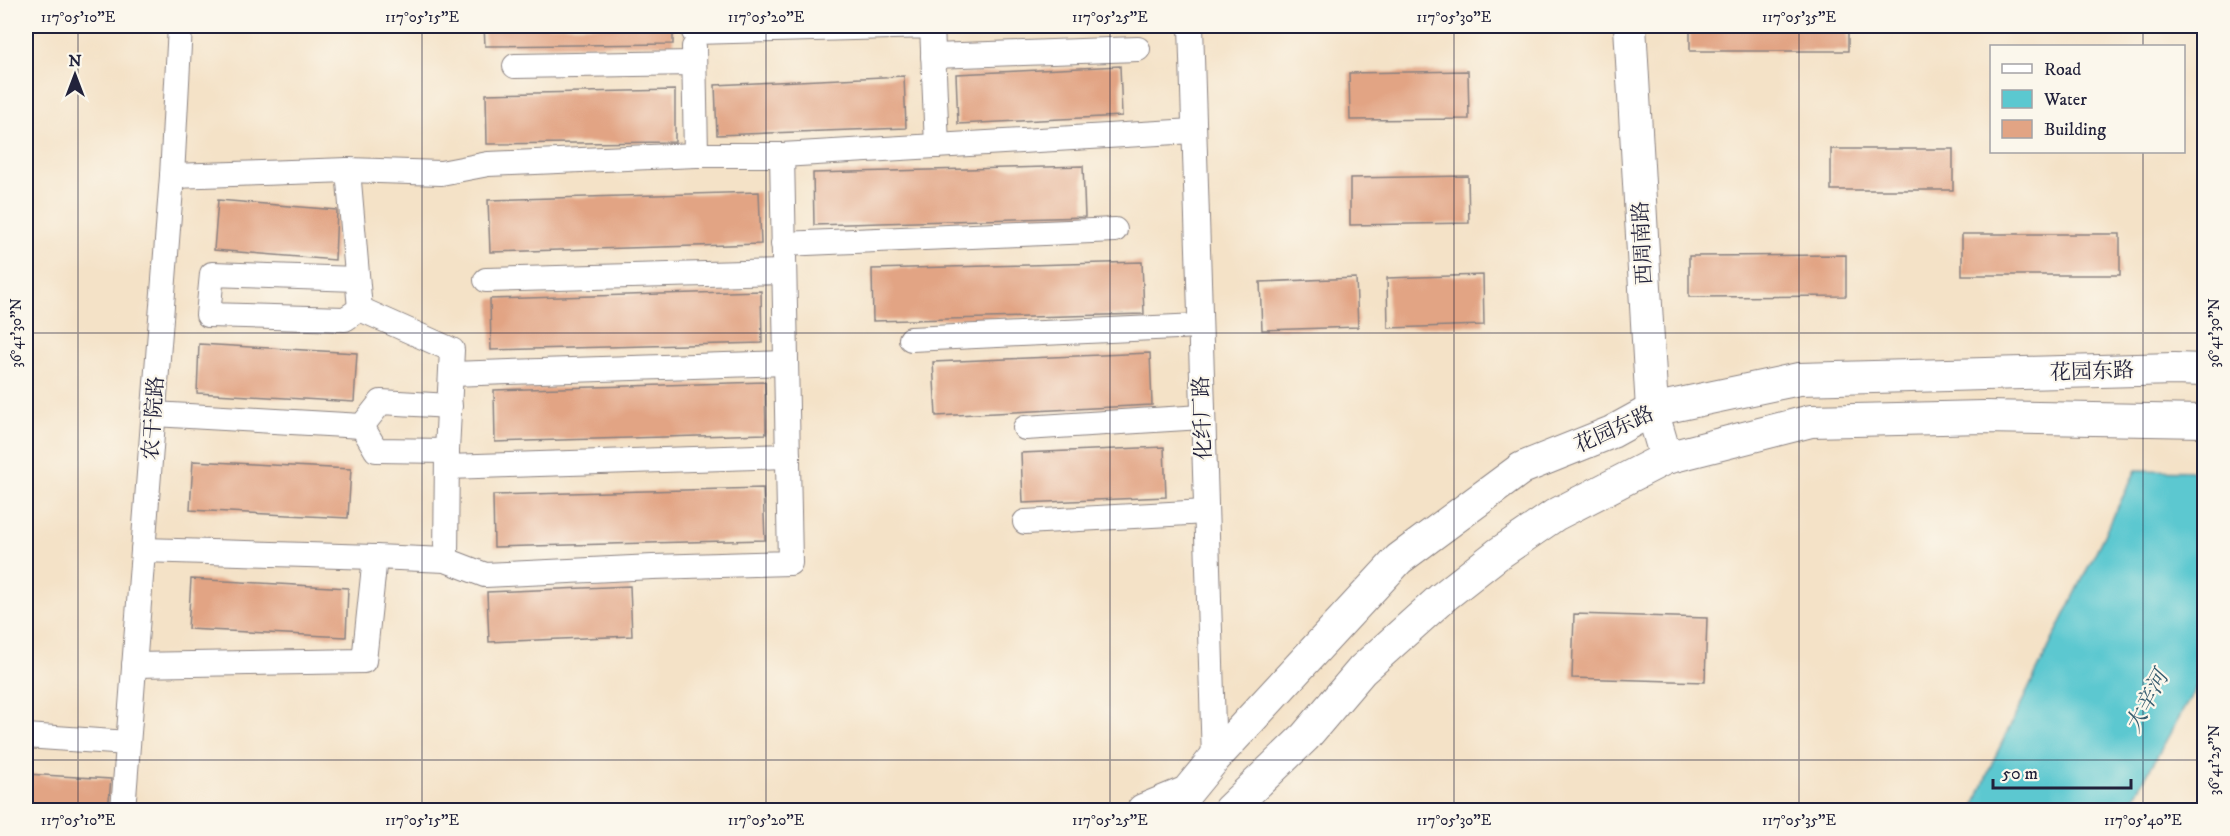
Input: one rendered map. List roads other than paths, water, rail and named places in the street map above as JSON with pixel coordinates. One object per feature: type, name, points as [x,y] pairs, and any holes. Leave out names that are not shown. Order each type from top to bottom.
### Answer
[{"type":"main road","name":"西周南路","points":[[1630,26],[1652,410],[1666,458]]},
{"type":"main road","name":"花园东路","points":[[1143,810],[1187,792],[1214,759],[1400,559],[1522,468],[1612,432],[1652,410],[1799,379],[2189,370]]},
{"type":"main road","points":[[1229,810],[1305,737],[1362,670],[1442,598],[1555,515],[1666,458],[1811,421],[1984,417],[2205,421]]},
{"type":"main road","name":"化纤厂路","points":[[1211,810],[1214,759]]},
{"type":"street","name":"农干院路","points":[[123,810],[172,176],[180,26]]},
{"type":"street","points":[[696,155],[694,29],[932,26],[937,146]]},
{"type":"street","name":"化纤厂路","points":[[1191,26],[1214,759]]},
{"type":"street","points":[[933,56],[1138,49]]},
{"type":"street","points":[[515,66],[694,63]]},
{"type":"street","points":[[172,176],[348,171],[441,173],[488,164],[696,155],[782,155],[1193,131]]},
{"type":"street","points":[[143,550],[446,560],[484,575],[790,563],[782,155]]},
{"type":"street","points":[[348,171],[360,309]]},
{"type":"street","points":[[783,244],[1115,230]]},
{"type":"street","points":[[486,280],[784,272]]},
{"type":"street","points":[[357,279],[212,274],[208,315],[345,319],[360,309]]},
{"type":"street","points":[[360,309],[452,350],[447,459],[446,560]]},
{"type":"street","points":[[911,339],[1199,327]]},
{"type":"street","points":[[451,375],[786,363]]},
{"type":"street","points":[[362,426],[381,402],[450,406]]},
{"type":"street","points":[[154,414],[362,426]]},
{"type":"street","points":[[1025,428],[1202,417]]},
{"type":"street","points":[[362,426],[376,450],[447,459],[788,456]]},
{"type":"street","points":[[1025,522],[1206,512]]},
{"type":"street","points":[[134,665],[364,661],[375,557]]},
{"type":"street","points":[[26,736],[128,743]]},
{"type":"water","name":"大辛河","points":[[2136,470],[2204,471],[2204,673],[2127,810],[1973,810],[1992,763]]}]
